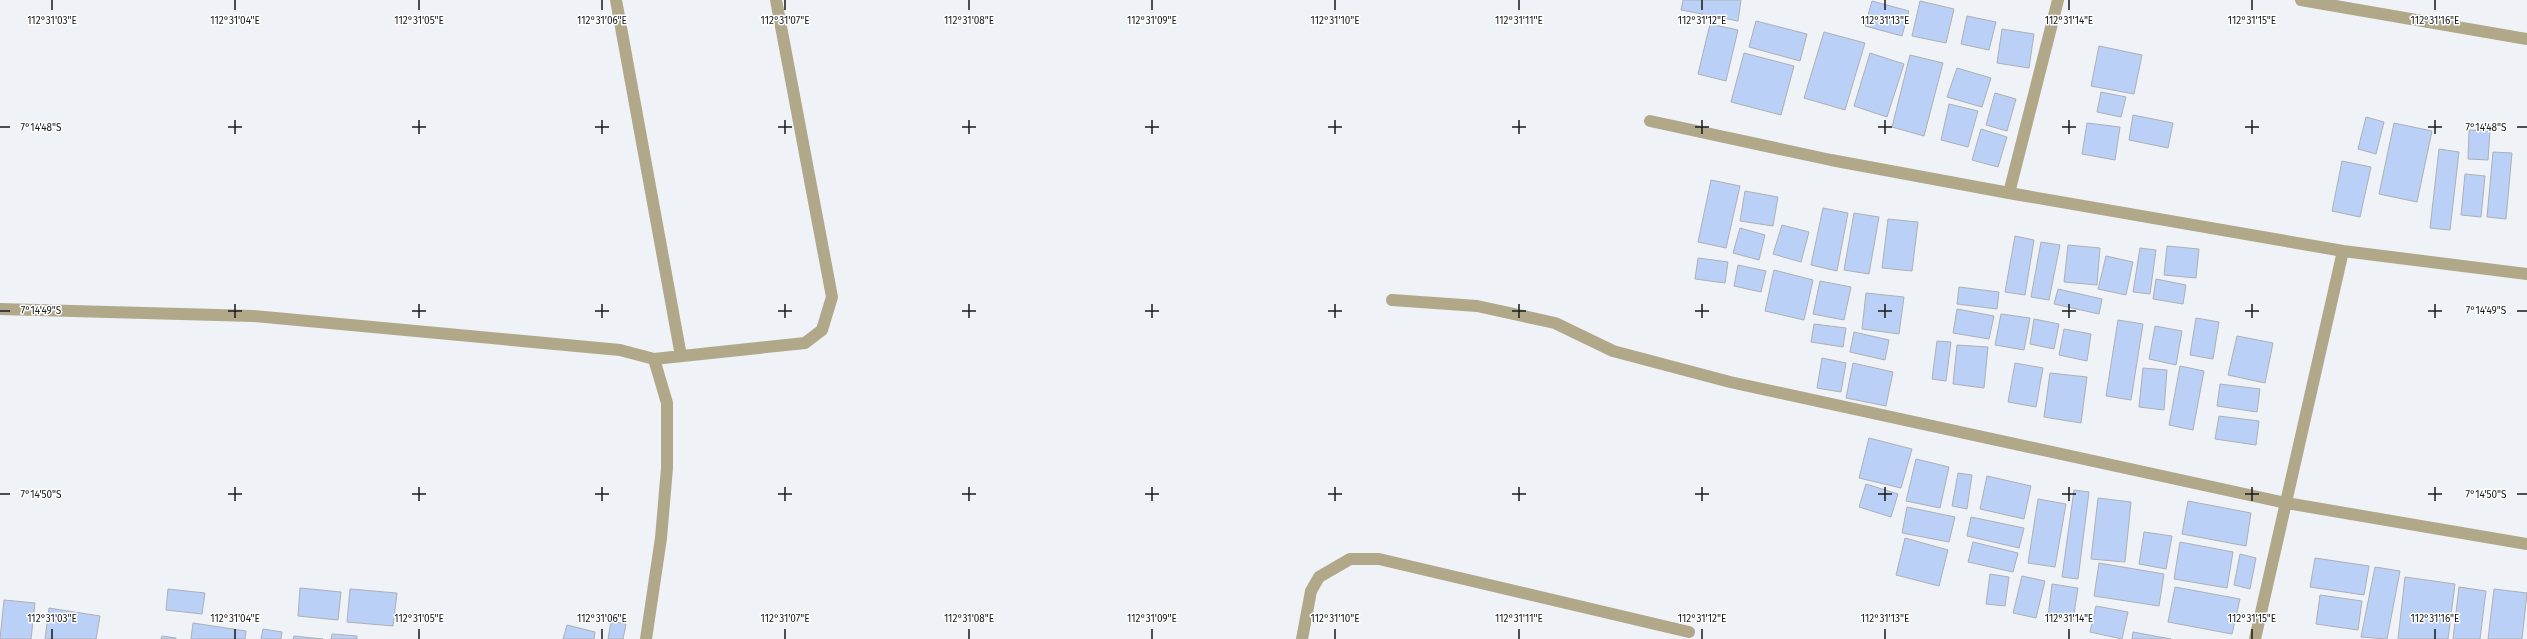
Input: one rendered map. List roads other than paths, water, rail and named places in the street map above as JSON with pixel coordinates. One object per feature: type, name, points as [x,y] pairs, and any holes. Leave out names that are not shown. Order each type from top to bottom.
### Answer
[{"type":"street","points":[[616,0],[681,356]]},
{"type":"street","points":[[0,309],[253,316],[620,350],[654,359],[805,343],[822,330],[832,297],[776,0]]},
{"type":"street","points":[[2009,193],[2058,0]]},
{"type":"street","points":[[2302,0],[2527,39]]},
{"type":"street","points":[[1650,121],[1831,160],[2009,193],[2343,251],[2527,274]]},
{"type":"street","points":[[2255,639],[2343,251]]},
{"type":"street","points":[[1392,300],[1477,306],[1555,323],[1614,351],[1730,382],[2286,503],[2527,544]]},
{"type":"street","points":[[646,639],[661,538],[667,468],[666,403],[654,359]]},
{"type":"street","points":[[1302,639],[1311,591],[1318,577],[1350,559],[1379,559],[1689,632]]}]
